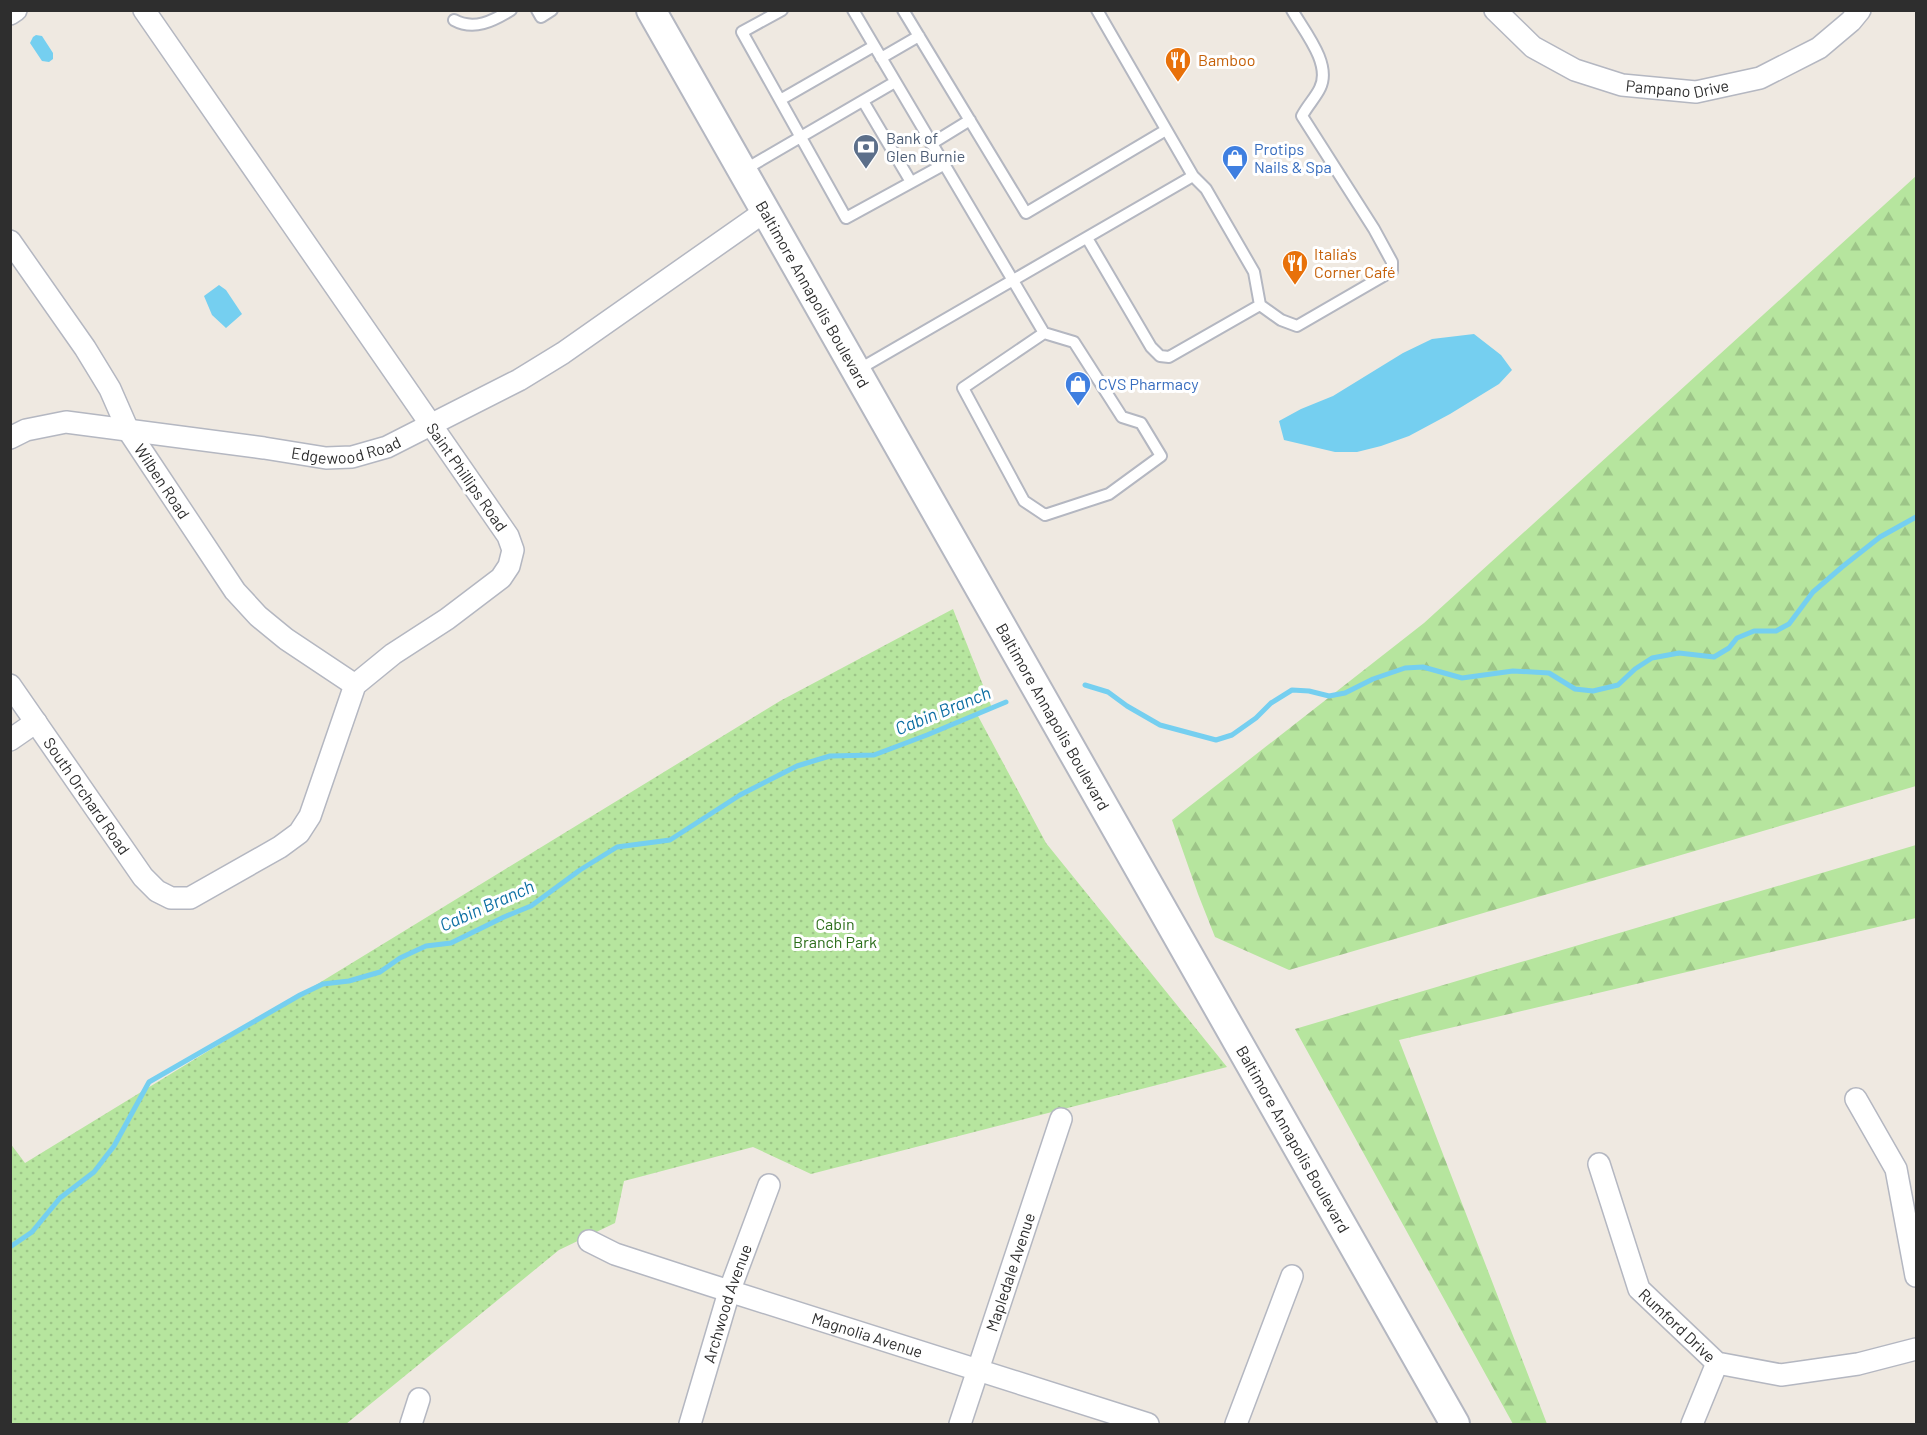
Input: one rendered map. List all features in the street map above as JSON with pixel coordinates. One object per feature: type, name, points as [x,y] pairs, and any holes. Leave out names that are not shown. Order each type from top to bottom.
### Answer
[{"type":"main road","name":"Baltimore Annapolis Boulevard","points":[[651,10],[1455,1425]]},
{"type":"street","points":[[10,14],[16,10]]},
{"type":"street","name":"Saint Phillips Road","points":[[144,10],[508,536],[513,550],[509,566],[493,585],[447,619],[393,654],[355,685]]},
{"type":"street","name":"Pampano Drive","points":[[1495,10],[1533,46],[1575,70],[1622,85],[1696,92],[1760,78],[1819,48],[1851,21],[1860,10]]},
{"type":"street","name":"Edgewood Road","points":[[10,438],[26,430],[66,422],[326,458],[352,457],[387,447],[519,380],[563,353],[764,212]]},
{"type":"street","name":"Wilben Road","points":[[10,242],[85,348],[110,389],[128,430],[236,591],[258,616],[286,639],[355,685]]},
{"type":"street","name":"South Orchard Road","points":[[10,685],[143,877],[156,891],[171,898],[190,897],[279,847],[299,833],[310,816],[355,685]]},
{"type":"street","points":[[10,740],[36,722]]},
{"type":"street","points":[[1856,1099],[1896,1169],[1917,1276]]},
{"type":"street","name":"Mapledale Avenue","points":[[960,1425],[1061,1119]]},
{"type":"street","name":"Rumford Drive","points":[[1599,1164],[1639,1289],[1717,1363],[1781,1375],[1858,1364],[1917,1349]]},
{"type":"street","name":"Archwood Avenue","points":[[690,1425],[729,1292],[769,1185]]},
{"type":"street","name":"Magnolia Avenue","points":[[589,1241],[615,1254],[729,1292],[1148,1425]]},
{"type":"street","points":[[1236,1425],[1292,1276]]},
{"type":"street","points":[[1692,1425],[1717,1363]]},
{"type":"street","points":[[411,1425],[419,1399]]},
{"type":"lane","points":[[454,20],[465,26],[478,24],[497,18],[511,10]]},
{"type":"lane","points":[[537,10],[541,16],[552,10]]},
{"type":"lane","points":[[782,10],[742,32],[846,218],[943,165]]},
{"type":"lane","points":[[853,10],[1044,333],[1074,342],[1122,417],[1141,423],[1161,456],[1109,494],[1045,514],[1024,501],[963,388],[1044,333]]},
{"type":"lane","points":[[903,10],[1026,213],[1166,130]]},
{"type":"lane","points":[[1097,10],[1193,176],[1206,189],[1254,272],[1260,305],[1281,320],[1297,326],[1392,271],[1392,262],[1374,229],[1302,116],[1309,102],[1320,89],[1323,62],[1292,10]]},
{"type":"lane","points":[[881,58],[919,36]]},
{"type":"lane","points":[[780,100],[874,46]]},
{"type":"lane","points":[[741,172],[895,82]]},
{"type":"lane","points":[[863,101],[911,182]]},
{"type":"lane","points":[[931,144],[970,120]]},
{"type":"lane","points":[[856,371],[1193,176]]},
{"type":"lane","points":[[1087,238],[1151,347],[1160,356],[1169,357],[1260,305]]},
{"type":"green space","points":[[1916,176],[1916,786],[1289,970],[1215,937],[1172,820],[1424,623]]},
{"type":"green space","name":"Cabin Branch Park","points":[[953,609],[992,708],[978,716],[1046,843],[1227,1067],[811,1174],[753,1147],[624,1181],[615,1223],[559,1250],[346,1424],[11,1424],[10,1143],[25,1163],[780,701]]},
{"type":"green space","points":[[1916,845],[1916,918],[1399,1040],[1547,1424],[1513,1424],[1295,1029]]},
{"type":"water","points":[[36,35],[42,36],[53,53],[53,59],[49,62],[42,61],[30,43]]},
{"type":"water","points":[[219,285],[226,290],[242,314],[226,328],[212,315],[204,296]]},
{"type":"water","points":[[1474,334],[1501,355],[1512,370],[1499,384],[1450,414],[1409,436],[1357,452],[1335,452],[1284,440],[1279,421],[1333,396],[1403,353],[1432,339]]},
{"type":"waterway","name":"Cabin Branch","points":[[1085,685],[1108,692],[1160,725],[1216,740],[1232,735],[1256,718],[1271,703],[1292,690],[1329,696],[1345,693],[1373,679],[1405,668],[1423,667],[1462,678],[1513,671],[1549,673],[1575,689],[1593,691],[1618,685],[1635,669],[1652,658],[1679,653],[1714,657],[1729,648],[1737,638],[1754,631],[1776,631],[1789,624],[1813,592],[1842,567],[1880,537],[1916,517]]},
{"type":"waterway","name":"Cabin Branch","points":[[10,1247],[32,1232],[60,1198],[94,1172],[114,1146],[149,1082],[300,995],[323,984],[349,981],[380,972],[400,958],[426,946],[451,943],[531,906],[580,870],[617,847],[670,840],[740,795],[797,766],[830,756],[874,755],[1006,702]]},
{"type":"place","name":"Bamboo","points":[[1178,83]]},
{"type":"place","name":"Bank of Glen Burnie","points":[[866,170]]},
{"type":"place","name":"Protips Nails & Spa","points":[[1235,181]]},
{"type":"place","name":"Italia's Corner Café","points":[[1295,286]]},
{"type":"place","name":"CVS Pharmacy","points":[[1078,407]]}]
